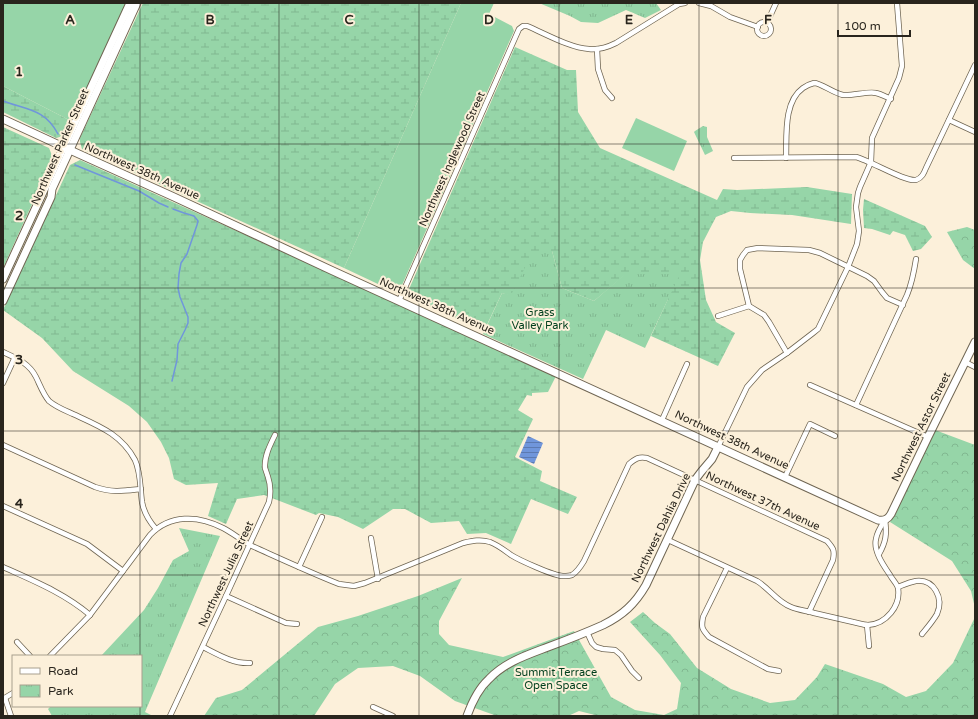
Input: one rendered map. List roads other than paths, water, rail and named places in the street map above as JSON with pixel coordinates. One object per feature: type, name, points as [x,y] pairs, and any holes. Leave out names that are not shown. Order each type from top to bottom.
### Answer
[{"type":"street","name":"Northwest Parker Street","points":[[3,301],[51,197],[52,189],[67,149],[130,3]]},
{"type":"street","name":"Northwest Parker Street","points":[[3,279],[137,3]]},
{"type":"street","points":[[612,98],[605,90],[598,69],[597,49],[608,47],[616,43],[679,4],[685,3]]},
{"type":"street","points":[[698,3],[711,6],[730,17],[758,27]]},
{"type":"street","points":[[767,23],[776,3]]},
{"type":"street","name":"Northwest Dahlia Drive","points":[[467,716],[476,695],[488,679],[500,669],[516,660],[604,625],[625,612],[631,606],[646,585],[695,480],[712,459],[747,387],[762,370],[814,333],[818,328],[848,267],[857,244],[859,231],[856,207],[858,194],[871,162],[872,138],[891,99],[902,66],[897,3]]},
{"type":"street","points":[[760,23],[767,23],[771,29],[769,34],[762,36],[758,32],[758,27],[760,23]]},
{"type":"street","name":"Northwest Inglewood Street","points":[[399,301],[519,29],[523,26],[527,26],[572,46],[582,49],[597,49]]},
{"type":"street","points":[[734,158],[856,157],[871,162],[910,180],[917,180],[921,177],[926,168],[975,65]]},
{"type":"street","points":[[786,158],[790,107],[793,99],[799,91],[806,86],[814,83],[821,85],[830,91],[849,95],[875,92],[891,99]]},
{"type":"street","name":"Northwest 38th Avenue","points":[[3,119],[878,520],[885,520]]},
{"type":"street","points":[[949,120],[975,132]]},
{"type":"street","points":[[787,353],[764,315],[750,306],[740,269],[740,260],[747,250],[758,248],[809,250],[820,253],[867,276],[874,281],[887,298],[903,305]]},
{"type":"street","points":[[856,405],[903,305],[911,284],[916,259]]},
{"type":"street","points":[[718,316],[750,306]]},
{"type":"street","name":"Northwest Astor Street","points":[[898,587],[881,562],[875,544],[876,538],[885,520],[892,514],[964,362],[975,342]]},
{"type":"street","points":[[3,352],[23,361],[30,367],[43,392],[58,408],[118,437],[136,462],[144,509],[149,520],[156,529]]},
{"type":"street","points":[[3,384],[15,357]]},
{"type":"street","points":[[964,362],[975,367]]},
{"type":"street","points":[[662,420],[687,364]]},
{"type":"street","points":[[810,385],[928,437]]},
{"type":"street","points":[[785,477],[810,424],[835,436]]},
{"type":"street","name":"Northwest Julia Street","points":[[170,716],[269,502],[271,492],[265,462],[275,435]]},
{"type":"street","points":[[3,445],[95,487],[116,492],[141,489]]},
{"type":"street","name":"Northwest 37th Avenue","points":[[378,579],[463,544],[482,540],[491,542],[512,555],[552,574],[562,576],[572,575],[578,570],[584,561],[629,464],[633,460],[642,457],[827,541],[833,548],[833,560],[809,612]]},
{"type":"street","points":[[3,506],[87,544],[123,571]]},
{"type":"street","points":[[299,567],[322,517]]},
{"type":"street","points":[[51,655],[90,615],[150,535],[156,529],[168,522],[183,518],[210,522],[224,528],[250,545],[299,567],[339,584],[354,586],[378,579],[371,538]]},
{"type":"street","points":[[878,554],[885,541],[885,520]]},
{"type":"street","points":[[668,540],[764,585],[779,601],[790,607],[867,625],[874,624],[889,616],[898,597],[898,587],[915,581],[924,582],[936,591],[940,604],[937,614],[922,634]]},
{"type":"street","points":[[3,567],[46,586],[79,606],[90,615]]},
{"type":"street","points":[[727,568],[703,617],[701,625],[702,630],[709,637],[768,669],[779,671]]},
{"type":"street","points":[[226,596],[286,624],[297,624]]},
{"type":"street","points":[[867,625],[870,646]]},
{"type":"street","points":[[587,632],[592,643],[596,647],[615,650],[621,655],[639,678]]},
{"type":"street","points":[[17,642],[29,655]]},
{"type":"street","points":[[203,647],[235,661],[250,663]]},
{"type":"street","points":[[4,699],[11,716]]},
{"type":"street","points":[[372,707],[393,716]]},
{"type":"water","points":[[528,436],[543,443],[534,464],[519,457]]},
{"type":"waterway","points":[[3,101],[41,115],[53,126],[58,134]]},
{"type":"waterway","points":[[75,165],[139,191],[168,207]]},
{"type":"waterway","points":[[172,381],[177,360],[178,344],[188,323],[188,317],[178,288],[179,274],[181,263],[187,254],[198,221],[194,216],[173,209]]},
{"type":"park label","name":"Grass Valley Park","points":[[540,318]]},
{"type":"park label","name":"Summit Terrace Open Space","points":[[556,678]]}]
